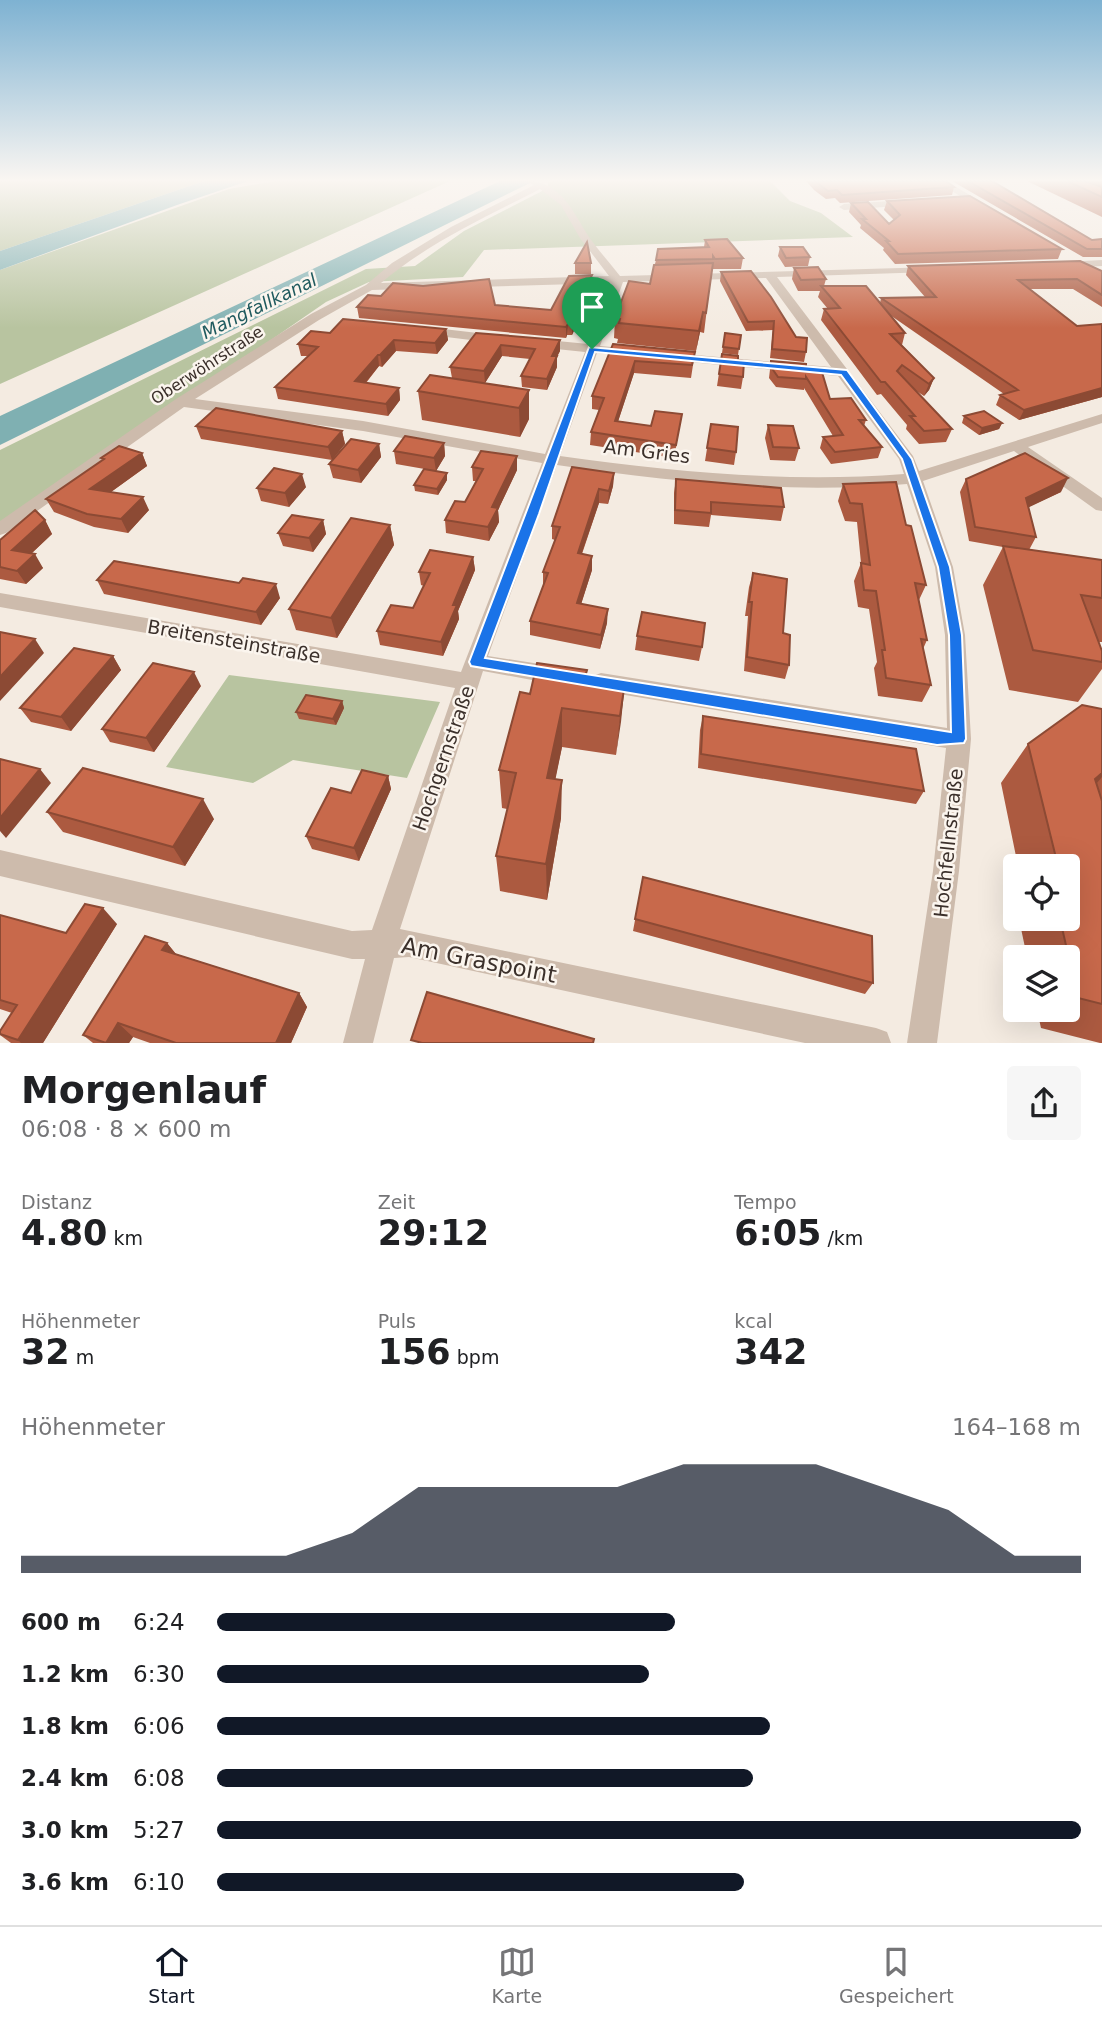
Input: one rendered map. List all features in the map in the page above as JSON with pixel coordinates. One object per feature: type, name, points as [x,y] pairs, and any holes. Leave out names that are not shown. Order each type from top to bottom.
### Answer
[{"type":"street","name":"Oberwöhrstraße","points":[[0,529],[181,402],[315,317],[370,287],[396,265],[454,230]]},
{"type":"street","points":[[580,230],[618,280]]},
{"type":"street","points":[[1061,253],[1080,264]]},
{"type":"street","points":[[1045,265],[1080,264],[1099,268]]},
{"type":"street","points":[[370,287],[947,268]]},
{"type":"street","name":"Hochfellnstraße","points":[[769,274],[907,459],[944,567],[955,635],[959,739],[946,871],[922,1043]]},
{"type":"street","name":"Hochgernstraße","points":[[358,1043],[381,943],[472,672],[618,280]]},
{"type":"street","points":[[315,317],[338,321]]},
{"type":"street","points":[[417,331],[844,372]]},
{"type":"street","name":"Am Gries","points":[[181,402],[363,426],[553,460],[676,477],[735,481],[866,482],[914,478],[1102,418]]},
{"type":"street","points":[[1016,445],[1102,506]]},
{"type":"street","name":"Breitensteinstraße","points":[[2,602],[472,672],[959,739]]},
{"type":"street","name":"Am Graspoint","points":[[0,863],[352,945],[409,943],[876,1043]]},
{"type":"green space","points":[[0,230],[62,230],[0,251]]},
{"type":"green space","points":[[114,230],[342,230],[0,384],[0,270]]},
{"type":"green space","points":[[843,230],[853,237],[484,250],[463,277],[369,282],[326,302],[0,527],[0,450],[366,269],[415,266],[464,231]]},
{"type":"green space","points":[[229,675],[440,702],[407,778],[293,760],[253,783],[166,767]]},
{"type":"water","points":[[62,230],[110,230],[0,270],[0,251]]},
{"type":"water","name":"Mangfallkanal","points":[[396,230],[436,230],[0,445],[0,416]]},
{"type":"building","points":[[875,230],[1028,230],[1062,249],[898,254],[886,241],[889,241]]},
{"type":"building","points":[[1053,230],[1074,230],[1092,240],[1102,239],[1102,249],[1087,249]]},
{"type":"building","points":[[727,239],[743,258],[715,259],[713,256],[713,259],[656,260],[658,249],[709,247],[705,240]]},
{"type":"building","points":[[587,242],[591,263],[575,263]]},
{"type":"building","points":[[780,247],[803,247],[810,257],[786,258]]},
{"type":"building","points":[[1080,261],[1102,271],[1102,295],[1077,279],[1018,280],[1077,326],[1102,324],[1102,388],[1024,410],[1000,395],[1018,390],[881,298],[936,297],[908,266]]},
{"type":"building","points":[[713,263],[706,313],[703,312],[699,331],[619,323],[620,319],[615,318],[629,281],[650,284],[654,265]]},
{"type":"building","points":[[818,267],[826,279],[801,280],[794,268]]},
{"type":"building","points":[[751,271],[796,337],[807,338],[806,352],[772,349],[774,321],[748,322],[721,272]]},
{"type":"building","points":[[592,275],[572,324],[566,327],[357,307],[368,295],[381,296],[393,283],[423,286],[489,279],[495,305],[551,310],[569,276]]},
{"type":"building","points":[[821,286],[866,286],[905,333],[890,334],[934,378],[929,384],[902,365],[897,371],[952,429],[924,431],[910,416],[915,416],[885,382],[881,382],[824,309],[840,308]]},
{"type":"building","points":[[343,319],[446,329],[435,343],[394,340],[355,381],[399,388],[386,404],[275,387],[318,347],[298,344],[311,331],[330,333]]},
{"type":"building","points":[[476,333],[560,340],[552,356],[557,356],[547,379],[521,376],[535,349],[501,345],[484,371],[450,367]]},
{"type":"building","points":[[725,333],[741,335],[739,349],[723,347]]},
{"type":"building","points":[[613,344],[695,352],[692,365],[635,361],[615,421],[651,426],[655,411],[682,414],[676,445],[591,432],[604,398],[592,396]]},
{"type":"building","points":[[722,354],[738,356],[738,360],[744,361],[743,377],[719,374]]},
{"type":"building","points":[[771,361],[806,364],[806,368],[821,369],[830,399],[851,398],[866,420],[859,420],[882,447],[835,452],[823,437],[843,435],[806,377],[778,377],[771,367]]},
{"type":"building","points":[[430,375],[529,390],[519,408],[418,391]]},
{"type":"building","points":[[216,408],[342,431],[328,447],[196,426]]},
{"type":"building","points":[[984,411],[1002,423],[982,428],[964,416]]},
{"type":"building","points":[[711,424],[738,427],[736,452],[707,448]]},
{"type":"building","points":[[768,425],[793,426],[799,448],[773,447]]},
{"type":"building","points":[[405,436],[444,443],[434,458],[394,451]]},
{"type":"building","points":[[351,439],[379,444],[358,470],[329,464]]},
{"type":"building","points":[[119,446],[142,453],[90,489],[143,497],[121,519],[87,514],[46,499],[104,459],[101,458]]},
{"type":"building","points":[[481,451],[517,456],[492,507],[498,508],[488,527],[445,520],[455,501],[465,502],[483,469],[472,467]]},
{"type":"building","points":[[1025,453],[1068,478],[1026,498],[1036,537],[975,527],[966,479]]},
{"type":"building","points":[[572,467],[614,473],[609,491],[599,489],[578,553],[592,556],[577,603],[608,609],[601,635],[530,621],[548,573],[543,572],[560,527],[552,526]]},
{"type":"building","points":[[274,468],[302,474],[285,493],[257,488]]},
{"type":"building","points":[[424,469],[447,473],[437,489],[414,485]]},
{"type":"building","points":[[676,479],[781,488],[784,507],[711,502],[711,513],[675,510]]},
{"type":"building","points":[[896,482],[906,525],[911,526],[926,585],[915,583],[927,640],[921,639],[931,685],[886,678],[882,650],[885,650],[876,591],[864,590],[861,563],[870,565],[862,504],[850,503],[843,484]]},
{"type":"building","points":[[35,510],[45,520],[12,550],[35,554],[17,571],[0,567],[0,540]]},
{"type":"building","points":[[292,515],[323,520],[309,538],[278,533]]},
{"type":"building","points":[[351,518],[390,525],[331,618],[289,609]]},
{"type":"building","points":[[1003,546],[1102,560],[1102,598],[1081,595],[1102,651],[1102,662],[1033,650]]},
{"type":"building","points":[[430,550],[473,557],[441,642],[377,631],[391,605],[413,608],[430,573],[419,572]]},
{"type":"building","points":[[114,561],[239,583],[243,578],[276,584],[256,612],[97,580]]},
{"type":"building","points":[[753,573],[787,579],[783,633],[790,635],[789,665],[747,657]]},
{"type":"building","points":[[642,612],[705,623],[702,647],[637,636]]},
{"type":"building","points":[[0,632],[35,639],[0,677]]},
{"type":"building","points":[[74,648],[113,656],[61,717],[20,708]]},
{"type":"building","points":[[153,663],[194,672],[146,738],[102,729]]},
{"type":"building","points":[[537,663],[587,670],[585,677],[625,682],[620,716],[562,708],[547,778],[562,780],[546,864],[496,856],[516,773],[499,770],[520,692],[530,694]]},
{"type":"building","points":[[306,695],[342,701],[333,719],[296,712]]},
{"type":"building","points":[[1082,705],[1102,709],[1102,773],[1095,779],[1102,801],[1102,1004],[1080,998],[1080,945],[1066,945],[1063,931],[1080,931],[1080,854],[1055,854],[1028,744]]},
{"type":"building","points":[[703,716],[916,749],[924,791],[701,754]]},
{"type":"building","points":[[0,759],[40,769],[0,818]]},
{"type":"building","points":[[83,768],[203,799],[173,847],[47,812]]},
{"type":"building","points":[[362,770],[388,776],[354,848],[306,836],[331,788],[351,793]]},
{"type":"building","points":[[643,877],[872,936],[873,983],[635,919]]},
{"type":"building","points":[[85,904],[103,908],[18,1040],[0,1034],[17,1005],[0,1000],[0,915],[66,933]]},
{"type":"building","points":[[145,936],[167,943],[162,950],[299,993],[276,1043],[176,1043],[118,1023],[106,1043],[83,1035]]},
{"type":"building","points":[[427,992],[594,1039],[593,1043],[422,1043],[411,1040]]},
{"type":"route","points":[[592,349],[844,372],[907,459],[929,519],[944,567],[955,635],[959,739],[937,738],[476,662],[592,349]]}]
